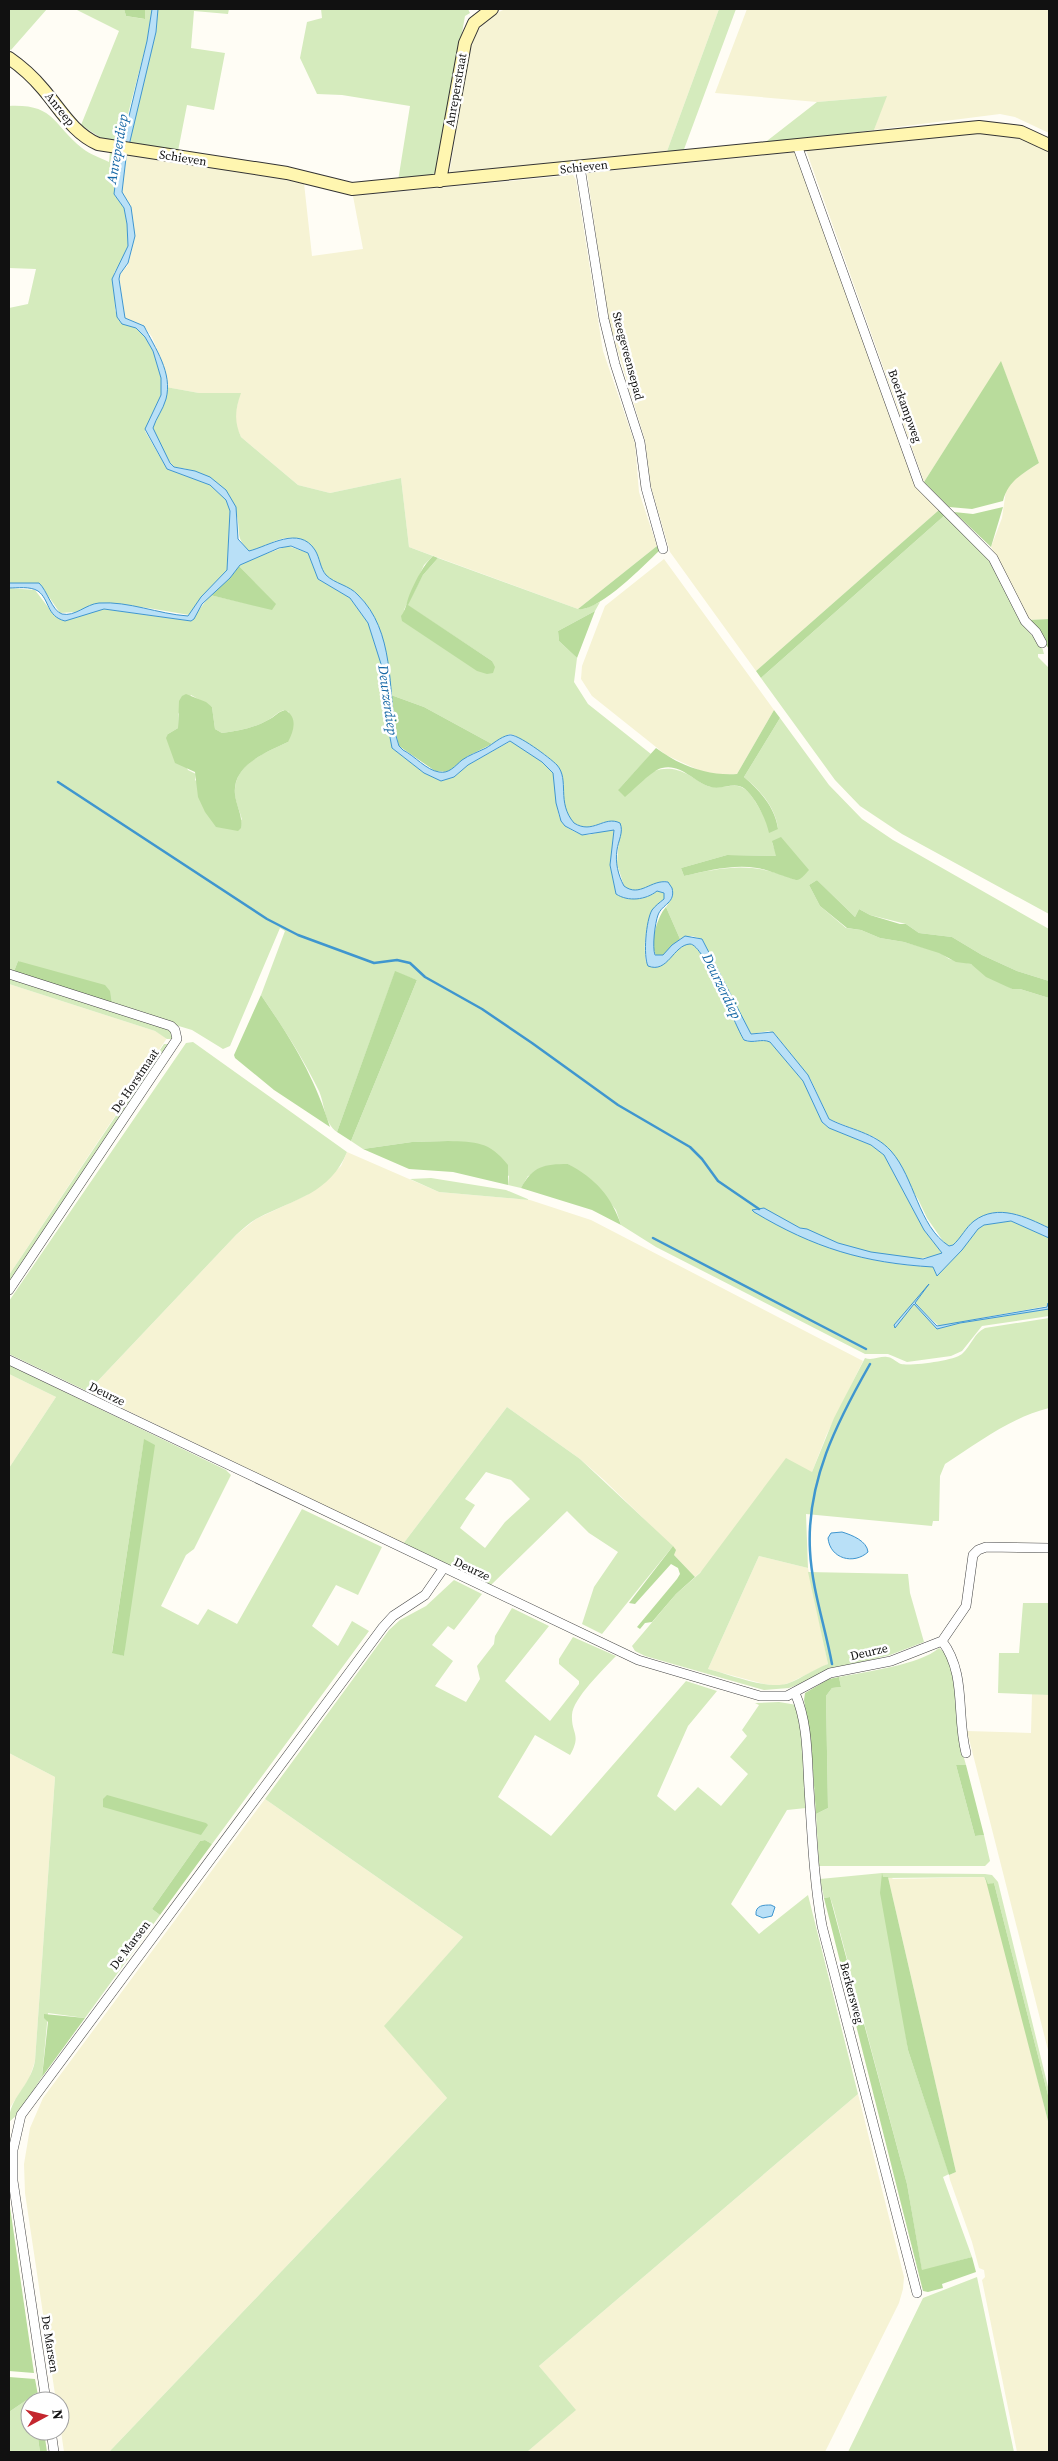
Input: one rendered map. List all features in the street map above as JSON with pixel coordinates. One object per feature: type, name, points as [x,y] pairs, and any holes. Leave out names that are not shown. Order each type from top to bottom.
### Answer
[{"type":"street","name":"Anreperstraat","points":[[440,182],[465,43],[474,23],[492,9]]},
{"type":"street","name":"Anreep","points":[[9,58],[23,68],[44,90],[68,122],[79,132],[98,144],[118,148]]},
{"type":"street","name":"Schieven","points":[[118,148],[287,173],[352,189],[440,182],[979,127],[1021,132],[1049,145]]},
{"type":"street","name":"Boerkampweg","points":[[798,145],[919,484],[993,558],[1025,621],[1036,632],[1042,643]]},
{"type":"street","name":"Steegeveensepad","points":[[580,167],[604,319],[615,364],[640,442],[646,488],[663,549]]},
{"type":"street","name":"De Horstmaat","points":[[9,974],[171,1026],[175,1030],[177,1039],[9,1290]]},
{"type":"street","name":"Deurze","points":[[9,1360],[442,1569],[638,1660],[760,1696],[780,1698],[795,1693],[830,1673],[891,1661],[942,1641]]},
{"type":"street","points":[[966,1753],[961,1729],[957,1673],[948,1650],[942,1641],[966,1606],[973,1555],[978,1550],[986,1547],[1049,1548]]},
{"type":"street","name":"De Marsen","points":[[44,2391],[13,2182],[13,2150],[21,2115],[383,1627],[393,1616],[425,1596],[432,1588],[442,1569]]},
{"type":"street","name":"Berkersweg","points":[[795,1693],[800,1705],[807,1743],[814,1875],[822,1926],[917,2293]]},
{"type":"shaded area","points":[[505,9],[719,9],[666,154],[449,176],[469,51],[477,32],[489,17]]},
{"type":"shaded area","points":[[747,9],[1049,9],[1049,133],[1015,117],[1000,114],[874,130],[886,96],[817,102],[715,93]]},
{"type":"shaded area","points":[[981,131],[1020,136],[1049,151],[1049,619],[1028,620],[991,547],[1002,518],[1006,490],[1014,479],[1039,463],[1001,362],[924,482],[806,150]]},
{"type":"shaded area","points":[[798,152],[918,487],[939,510],[756,671],[670,552],[651,487],[645,440],[608,319],[587,173]]},
{"type":"shaded area","points":[[127,153],[304,183],[312,256],[363,249],[353,196],[573,175],[576,180],[603,351],[635,444],[639,492],[657,546],[578,609],[409,547],[401,478],[330,493],[298,485],[241,437],[235,415],[240,393],[199,393],[166,387],[161,359],[152,337],[144,326],[125,318],[119,275],[128,265],[135,236],[131,207],[122,192]]},
{"type":"shaded area","points":[[664,559],[774,710],[737,774],[717,775],[703,772],[666,755],[592,696],[581,679],[582,666],[605,606]]},
{"type":"shaded area","points":[[9,984],[155,1031],[167,1038],[9,1275]]},
{"type":"shaded area","points":[[347,1152],[439,1192],[530,1200],[591,1220],[863,1361],[826,1436],[812,1472],[695,1577],[674,1555],[675,1549],[604,1480],[580,1459],[507,1407],[403,1544],[91,1393],[94,1385],[236,1235],[256,1219],[307,1195],[341,1166]]},
{"type":"shaded area","points":[[9,1374],[56,1397],[9,1468]]},
{"type":"shaded area","points":[[759,1556],[808,1568],[828,1664],[779,1686],[764,1684],[708,1669]]},
{"type":"shaded area","points":[[1032,1694],[1049,1695],[1049,2054],[967,1731],[1031,1733]]},
{"type":"shaded area","points":[[9,1753],[55,1777],[35,2061],[29,2079],[9,2109]]},
{"type":"shaded area","points":[[265,1799],[463,1937],[385,2026],[447,2098],[109,2452],[64,2452],[62,2441],[70,2441],[70,2391],[55,2391],[25,2193],[24,2164],[30,2128],[43,2098]]},
{"type":"shaded area","points":[[890,1876],[893,1879],[984,1877],[990,1890],[1049,2125],[1049,2452],[1017,2452],[982,2280],[985,2277],[984,2270],[979,2268],[950,2180],[949,2175],[956,2172],[888,1877]]},
{"type":"shaded area","points":[[858,2094],[904,2277],[903,2289],[899,2303],[825,2452],[527,2452],[575,2410],[539,2366]]},
{"type":"green space","points":[[9,9],[47,9],[11,50],[9,49]]},
{"type":"green space","points":[[75,9],[124,9],[126,16],[144,19],[145,9],[152,9],[147,41],[121,141],[101,138],[81,125],[119,31]]},
{"type":"green space","points":[[124,9],[145,9],[145,19],[126,16]]},
{"type":"green space","points":[[158,9],[229,9],[228,14],[194,11],[191,48],[225,53],[214,110],[187,105],[178,151],[129,143],[156,32]]},
{"type":"green space","points":[[321,9],[468,9],[470,13],[465,16],[438,168],[431,178],[398,181],[410,106],[342,95],[317,94],[300,58],[307,22],[322,18]]},
{"type":"green space","points":[[719,9],[736,9],[683,152],[666,154]]},
{"type":"green space","points":[[887,96],[874,130],[763,144],[817,102]]},
{"type":"green space","points":[[9,106],[36,108],[44,112],[52,117],[82,148],[109,162],[110,151],[120,152],[114,194],[124,208],[128,246],[124,257],[114,273],[115,310],[120,322],[138,329],[145,337],[153,351],[161,378],[161,395],[145,431],[167,469],[210,485],[226,500],[230,511],[227,570],[189,615],[148,608],[98,603],[76,612],[60,613],[40,584],[9,583],[9,308],[28,304],[36,269],[9,268]]},
{"type":"green space","points":[[1001,361],[1039,463],[1012,483],[1003,501],[972,509],[949,507],[924,482]]},
{"type":"green space","points":[[166,387],[199,393],[241,393],[236,415],[241,437],[298,485],[330,493],[401,478],[409,547],[433,556],[424,565],[404,610],[494,670],[492,661],[407,605],[423,575],[438,558],[578,609],[584,609],[600,602],[595,611],[558,631],[559,641],[577,658],[574,682],[588,704],[651,754],[618,790],[644,775],[661,769],[679,771],[710,787],[739,786],[743,788],[751,796],[768,821],[778,829],[771,807],[756,788],[744,777],[780,718],[829,785],[862,819],[893,840],[1049,929],[1049,981],[1017,971],[982,955],[952,937],[919,933],[906,924],[870,915],[859,909],[855,917],[817,880],[809,885],[820,906],[846,928],[861,930],[880,938],[904,942],[939,952],[949,959],[971,964],[1012,989],[1020,989],[1049,998],[1049,1228],[1018,1215],[1002,1212],[953,1245],[945,1244],[927,1218],[918,1199],[876,1138],[829,1119],[810,1078],[775,1034],[769,1031],[751,1034],[702,939],[692,936],[680,939],[666,907],[673,896],[672,888],[667,881],[656,883],[640,890],[629,889],[624,886],[617,864],[620,823],[608,821],[587,827],[574,823],[565,809],[562,778],[557,766],[546,756],[514,735],[509,734],[492,744],[424,707],[391,695],[383,640],[373,615],[356,593],[327,576],[314,550],[307,543],[288,538],[277,540],[249,552],[240,538],[237,516],[229,496],[215,481],[206,476],[174,467],[164,454],[153,432],[153,428],[166,394]],"holes":[[[772,842],[796,880],[767,870],[753,868],[727,868],[684,876],[681,868],[727,855],[777,856]]]},
{"type":"green space","points":[[1003,507],[991,547],[954,512],[973,514]]},
{"type":"green space","points":[[939,510],[945,515],[761,678],[756,671]]},
{"type":"green space","points":[[945,515],[985,553],[1023,625],[1042,647],[1044,654],[1038,654],[1038,657],[1049,668],[1049,914],[902,834],[860,806],[835,780],[761,678]]},
{"type":"green space","points":[[288,546],[308,553],[318,579],[350,598],[368,623],[381,664],[386,716],[392,748],[424,773],[441,781],[454,777],[468,765],[511,741],[540,759],[554,773],[557,781],[559,815],[562,822],[569,829],[585,835],[610,829],[614,830],[610,865],[616,894],[621,897],[637,899],[657,891],[664,893],[664,899],[650,919],[645,946],[646,962],[658,967],[686,945],[691,944],[696,948],[711,971],[744,1040],[770,1042],[803,1081],[822,1122],[829,1128],[871,1145],[884,1155],[924,1230],[942,1253],[924,1258],[902,1258],[877,1254],[825,1238],[780,1218],[764,1208],[753,1210],[767,1219],[820,1244],[855,1256],[874,1260],[933,1267],[937,1276],[978,1229],[984,1225],[1011,1221],[1049,1238],[1049,1303],[1047,1306],[939,1326],[917,1306],[937,1329],[960,1323],[1049,1309],[1049,1316],[982,1326],[962,1351],[951,1356],[907,1362],[888,1354],[865,1354],[656,1247],[621,1225],[616,1210],[594,1182],[568,1164],[528,1176],[521,1188],[508,1185],[509,1176],[448,1141],[412,1142],[363,1149],[351,1141],[417,980],[395,972],[337,1132],[327,1119],[319,1091],[306,1066],[261,995],[285,931],[280,928],[230,1046],[223,1049],[192,1030],[129,1011],[18,961],[13,974],[9,973],[9,588],[35,590],[51,611],[76,618],[93,610],[104,609],[191,621],[210,595],[272,609],[275,604],[239,566],[248,560]],"holes":[[[191,695],[212,707],[215,729],[222,733],[257,725],[284,710],[289,712],[288,742],[253,760],[239,774],[235,793],[242,820],[195,780],[196,774],[188,770],[168,734],[178,728],[178,714]]]},
{"type":"green space","points":[[657,546],[659,551],[609,596],[587,608],[578,609]]},
{"type":"green space","points":[[433,556],[438,558],[423,575],[408,605],[492,661],[495,667],[493,673],[487,674],[477,671],[402,621],[401,616],[413,586],[423,568]]},
{"type":"green space","points":[[239,566],[276,604],[272,610],[210,595],[230,578]]},
{"type":"green space","points":[[595,611],[577,658],[559,641],[558,631]]},
{"type":"green space","points":[[1049,619],[1049,649],[1028,620]]},
{"type":"green space","points":[[186,694],[206,702],[212,707],[215,729],[222,733],[257,725],[285,710],[292,716],[294,724],[288,742],[252,761],[239,775],[235,794],[241,819],[241,828],[238,831],[216,827],[205,812],[198,797],[195,772],[175,763],[166,738],[168,734],[178,728],[179,701]]},
{"type":"green space","points":[[391,695],[424,707],[492,744],[468,756],[448,772],[435,771],[399,746]]},
{"type":"green space","points":[[774,710],[780,718],[744,777],[766,800],[774,814],[778,829],[769,833],[760,810],[745,789],[737,786],[711,787],[675,768],[669,767],[658,770],[648,776],[625,797],[618,790],[656,748],[685,765],[715,773],[737,774]]},
{"type":"green space","points":[[781,837],[809,870],[797,880],[748,867],[720,869],[684,876],[681,868],[727,855],[776,856],[772,841]]},
{"type":"green space","points":[[817,880],[855,917],[859,909],[870,915],[906,924],[919,933],[952,937],[982,955],[1017,971],[1049,981],[1049,998],[1020,989],[1012,989],[986,977],[971,964],[956,962],[939,953],[904,942],[880,938],[861,930],[847,928],[820,906],[809,885]]},
{"type":"green space","points":[[666,907],[680,939],[663,955],[658,957],[653,947],[655,932]]},
{"type":"green space","points":[[18,961],[105,985],[110,991],[112,1005],[13,974]]},
{"type":"green space","points":[[395,971],[417,980],[351,1141],[337,1132]]},
{"type":"green space","points":[[9,975],[171,1030],[173,1039],[167,1039],[155,1031],[9,984]]},
{"type":"green space","points":[[261,995],[301,1058],[317,1091],[330,1127],[274,1090],[235,1058],[234,1055]]},
{"type":"green space","points":[[193,1042],[347,1152],[340,1166],[321,1186],[310,1194],[255,1220],[236,1235],[94,1385],[91,1393],[9,1354],[9,1301],[186,1043]]},
{"type":"green space","points":[[164,1044],[169,1044],[9,1287],[9,1275]]},
{"type":"green space","points":[[448,1141],[481,1144],[495,1151],[508,1165],[508,1185],[453,1172],[409,1169],[363,1149],[412,1142]]},
{"type":"green space","points":[[568,1164],[578,1169],[601,1189],[613,1206],[621,1225],[592,1210],[521,1188],[530,1175],[540,1168]]},
{"type":"green space","points":[[431,1178],[506,1190],[530,1200],[439,1192],[410,1179]]},
{"type":"green space","points":[[1049,1318],[1049,1408],[1008,1424],[945,1464],[940,1476],[939,1521],[933,1521],[932,1526],[806,1514],[808,1568],[759,1556],[708,1669],[749,1681],[781,1685],[794,1681],[828,1664],[808,1572],[908,1574],[910,1593],[924,1642],[890,1655],[831,1670],[789,1688],[764,1690],[645,1656],[635,1651],[632,1646],[676,1594],[700,1573],[786,1458],[812,1472],[834,1418],[865,1358],[889,1357],[901,1364],[923,1364],[942,1361],[962,1354],[978,1333],[985,1328]]},
{"type":"green space","points":[[9,1365],[226,1470],[231,1475],[194,1549],[186,1555],[161,1606],[198,1625],[208,1609],[237,1624],[302,1509],[382,1547],[358,1595],[336,1585],[312,1626],[338,1646],[352,1621],[369,1631],[212,1844],[205,1840],[200,1841],[152,1909],[160,1915],[85,2018],[48,2013],[42,2077],[17,2115],[9,2122],[12,2106],[29,2078],[35,2061],[55,1777],[9,1753],[9,1468],[56,1397],[9,1374]],"holes":[[[144,1440],[124,1656],[112,1652]]]},
{"type":"green space","points":[[507,1407],[580,1459],[673,1546],[602,1634],[582,1624],[594,1587],[618,1552],[589,1533],[567,1511],[491,1585],[403,1544]],"holes":[[[486,1472],[511,1480],[530,1499],[505,1522],[485,1548],[460,1528],[475,1505],[465,1499]]]},
{"type":"green space","points":[[144,1439],[155,1445],[124,1656],[112,1653]]},
{"type":"green space","points":[[673,1546],[676,1550],[674,1555],[695,1577],[676,1594],[652,1622],[645,1623],[640,1629],[637,1627],[677,1579],[680,1574],[678,1568],[671,1564],[635,1604],[629,1603]]},
{"type":"green space","points":[[454,1580],[482,1594],[454,1630],[448,1626],[432,1645],[453,1661],[435,1686],[466,1702],[480,1679],[477,1666],[494,1644],[495,1636],[512,1608],[549,1626],[505,1681],[550,1721],[579,1684],[579,1681],[559,1664],[559,1659],[573,1637],[616,1656],[583,1692],[574,1708],[572,1721],[576,1738],[570,1755],[535,1735],[498,1797],[551,1836],[686,1681],[717,1691],[688,1726],[657,1796],[675,1811],[698,1787],[721,1806],[748,1774],[730,1757],[747,1736],[742,1730],[759,1705],[755,1703],[779,1702],[797,1705],[803,1745],[806,1808],[787,1810],[731,1904],[759,1934],[808,1895],[858,2094],[539,2366],[576,2410],[527,2452],[109,2452],[447,2098],[384,2026],[463,1937],[265,1799],[389,1630],[400,1620],[426,1606]]},
{"type":"green space","points":[[1023,1603],[1049,1603],[1049,1695],[998,1693],[999,1653],[1019,1653]]},
{"type":"green space","points":[[939,1648],[946,1655],[951,1665],[956,1691],[960,1742],[966,1765],[956,1765],[975,1836],[984,1835],[990,1861],[985,1866],[819,1866],[816,1814],[828,1808],[826,1696],[832,1688],[841,1687],[839,1677],[906,1663],[930,1654]]},
{"type":"green space","points":[[839,1677],[841,1687],[832,1688],[826,1696],[828,1808],[816,1814],[811,1742],[804,1700],[805,1693],[829,1679]]},
{"type":"green space","points":[[956,1765],[966,1765],[984,1835],[975,1836]]},
{"type":"green space","points":[[107,1795],[208,1825],[201,1835],[103,1807],[103,1799]]},
{"type":"green space","points":[[205,1840],[212,1844],[160,1915],[152,1909],[200,1841]]},
{"type":"green space","points":[[882,1873],[985,1874],[992,1875],[998,1882],[1049,2091],[1049,2099],[994,1883],[988,1885],[984,1877],[883,1878],[908,2050],[949,2174],[943,2177],[972,2257],[922,2271],[907,2184],[833,1906],[830,1897],[824,1898],[820,1879]]},
{"type":"green space","points":[[882,1873],[883,1877],[888,1877],[956,2172],[949,2175],[908,2050],[880,1893]]},
{"type":"green space","points":[[985,1877],[988,1884],[994,1883],[1049,2099],[1049,2125]]},
{"type":"green space","points":[[830,1897],[907,2184],[922,2270],[972,2257],[976,2272],[942,2284],[943,2288],[928,2292],[923,2291],[824,1898]]},
{"type":"green space","points":[[44,2014],[85,2018],[42,2077],[48,2022],[44,2018]]},
{"type":"green space","points":[[9,2200],[34,2373],[9,2371]]},
{"type":"green space","points":[[977,2277],[1014,2452],[848,2452],[923,2298]]},
{"type":"green space","points":[[9,2377],[35,2379],[37,2391],[20,2391],[20,2404],[9,2412]]},
{"type":"green space","points":[[20,2404],[20,2441],[38,2441],[40,2452],[9,2452],[9,2412]]},
{"type":"green space","points":[[38,2441],[45,2441],[47,2452],[40,2452]]},
{"type":"water","name":"Deurzerdiep","points":[[152,9],[158,9],[156,32],[126,158],[122,192],[131,207],[135,236],[128,263],[120,274],[119,279],[125,318],[144,326],[165,370],[168,389],[166,399],[153,428],[170,463],[174,467],[195,471],[210,477],[226,490],[236,507],[238,539],[249,551],[284,539],[301,539],[315,550],[326,575],[358,595],[370,609],[384,643],[388,661],[396,736],[399,746],[403,750],[430,769],[443,772],[449,771],[465,758],[503,737],[513,735],[548,757],[557,765],[563,777],[566,807],[574,823],[587,827],[609,821],[620,823],[621,833],[616,859],[624,886],[635,890],[656,883],[668,882],[672,888],[672,897],[660,911],[657,919],[654,941],[655,955],[663,955],[672,945],[685,936],[702,939],[751,1034],[773,1032],[808,1075],[829,1119],[869,1135],[891,1151],[906,1174],[930,1227],[949,1246],[959,1239],[974,1221],[983,1216],[1002,1212],[1021,1216],[1049,1228],[1049,1238],[1011,1221],[984,1225],[978,1229],[962,1250],[937,1276],[933,1267],[884,1262],[840,1252],[776,1225],[754,1212],[752,1210],[764,1208],[800,1228],[807,1229],[838,1243],[871,1252],[923,1259],[942,1253],[924,1230],[884,1155],[871,1145],[829,1128],[822,1122],[803,1081],[770,1042],[744,1040],[711,971],[696,948],[690,944],[684,946],[661,966],[648,966],[645,947],[648,922],[652,910],[664,899],[664,893],[657,891],[637,899],[621,897],[616,894],[610,865],[614,830],[582,835],[565,826],[561,821],[556,803],[553,773],[542,762],[510,741],[468,765],[454,777],[441,781],[424,773],[392,748],[386,716],[381,664],[368,623],[350,598],[318,579],[308,553],[291,546],[279,548],[240,565],[230,578],[202,604],[191,621],[104,609],[65,621],[59,619],[51,612],[45,599],[35,589],[9,588],[9,583],[39,583],[45,590],[52,605],[62,614],[71,614],[94,604],[110,603],[188,616],[201,597],[227,570],[230,511],[226,500],[210,485],[167,469],[145,429],[161,395],[161,378],[153,351],[145,337],[136,328],[122,324],[117,317],[112,279],[128,246],[124,208],[114,194],[118,162],[147,41]]},
{"type":"water","points":[[929,1284],[915,1303],[937,1326],[1047,1307],[1048,1303],[1049,1309],[960,1323],[937,1329],[914,1304],[895,1328],[894,1325]]},
{"type":"water","points":[[842,1532],[862,1542],[868,1552],[862,1556],[850,1559],[838,1555],[833,1551],[828,1538],[831,1533]]},
{"type":"water","points":[[771,1905],[775,1907],[772,1916],[763,1918],[756,1915],[758,1907]]},
{"type":"waterway","points":[[58,782],[267,919],[298,935],[374,963],[397,960],[410,963],[425,977],[482,1009],[618,1105],[690,1147],[702,1159],[718,1181],[759,1209]]},
{"type":"waterway","points":[[653,1238],[866,1349]]},
{"type":"waterway","points":[[832,1664],[811,1565],[810,1526],[813,1501],[826,1453],[835,1430],[870,1364]]},
{"type":"water label","name":"Anreperdiep","points":[[117,149]]}]
